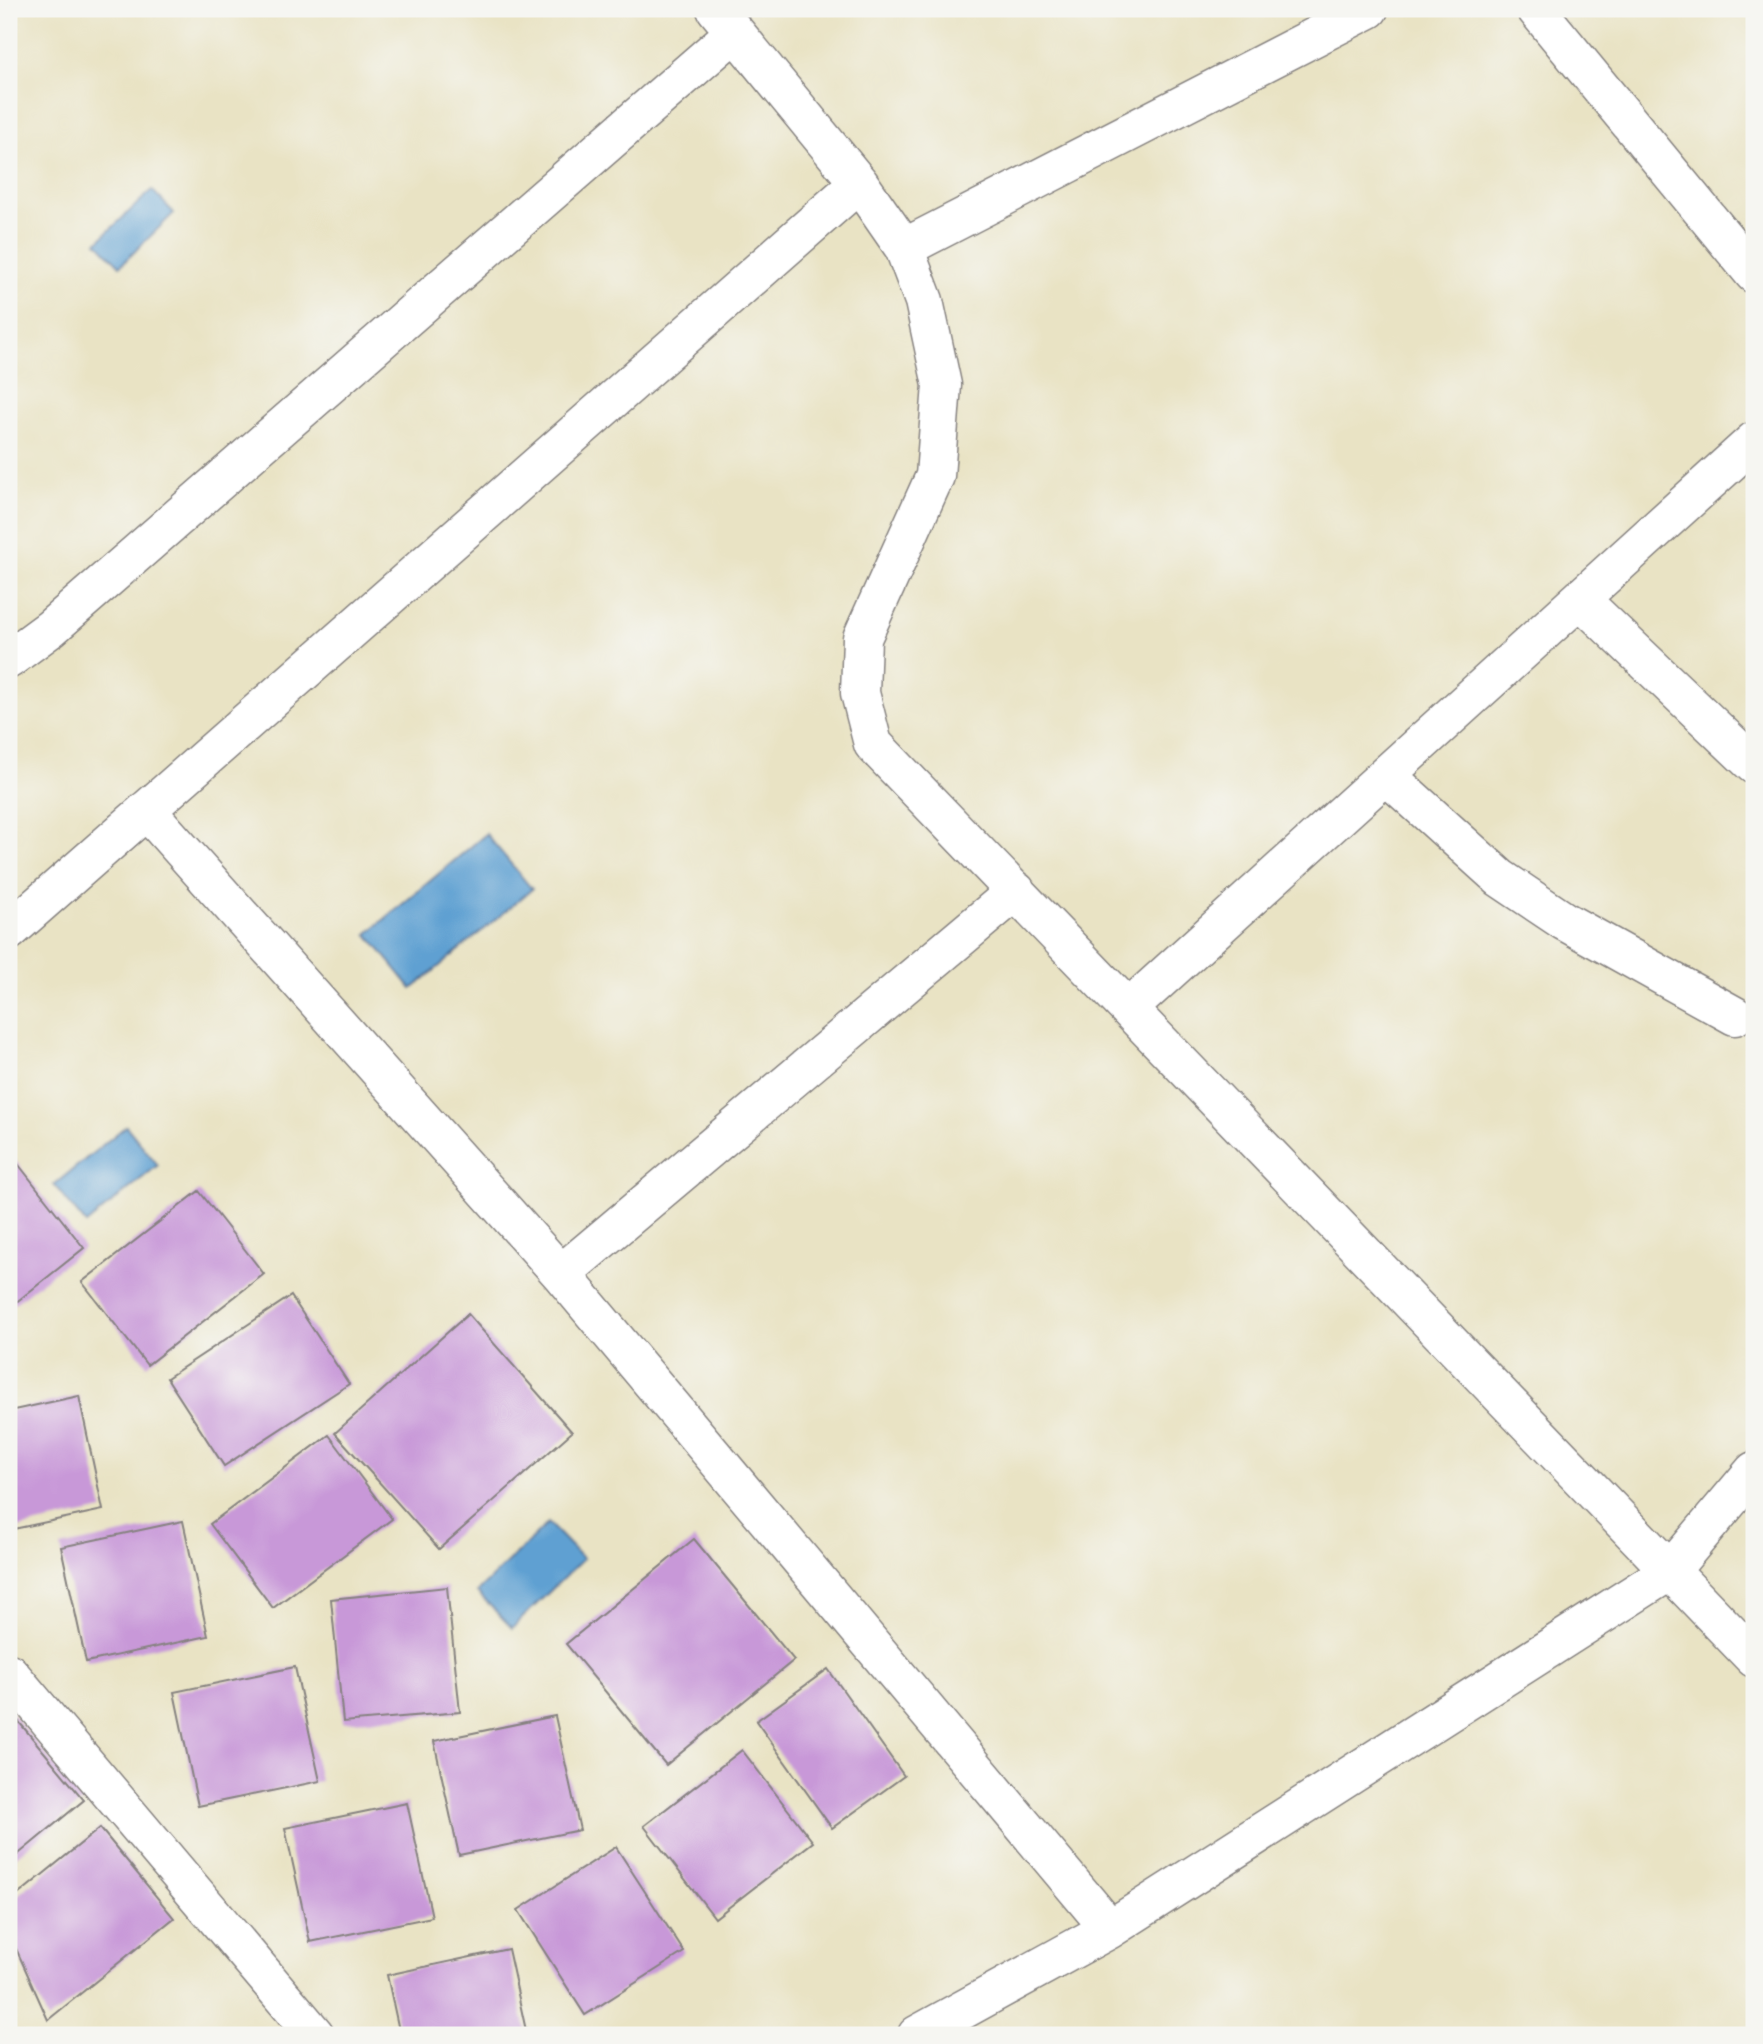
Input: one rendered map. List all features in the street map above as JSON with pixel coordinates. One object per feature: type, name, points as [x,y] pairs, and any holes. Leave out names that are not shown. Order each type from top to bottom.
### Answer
[{"type":"street","points":[[904,248],[1368,9]]},
{"type":"street","points":[[1536,9],[1754,274]]},
{"type":"street","points":[[9,659],[51,628],[725,20],[859,183],[904,248],[925,301],[943,385],[935,476],[862,638],[860,693],[873,744],[1754,1658]]},
{"type":"street","points":[[9,931],[859,183]]},
{"type":"street","points":[[1129,1008],[1754,441]]},
{"type":"street","points":[[1580,598],[1754,765]]},
{"type":"street","points":[[1386,775],[1500,878],[1564,921],[1735,1016]]},
{"type":"street","points":[[146,810],[561,1275],[1110,1929]]},
{"type":"street","points":[[561,1275],[1016,891]]},
{"type":"street","points":[[917,2035],[964,2024],[1671,1571],[1754,1471]]},
{"type":"street","points":[[9,1673],[315,2035]]},
{"type":"water","points":[[152,190],[174,213],[120,266],[97,242]]},
{"type":"water","points":[[486,834],[532,889],[412,989],[367,934]]},
{"type":"water","points":[[126,1126],[158,1165],[86,1224],[54,1185]]},
{"type":"water","points":[[548,1523],[583,1559],[512,1628],[477,1592]]},
{"type":"building","points":[[15,1160],[84,1248],[9,1308],[9,1165]]},
{"type":"building","points":[[199,1191],[264,1274],[147,1365],[82,1282]]},
{"type":"building","points":[[291,1296],[349,1384],[224,1466],[167,1378]]},
{"type":"building","points":[[468,1314],[572,1432],[439,1549],[335,1433]]},
{"type":"building","points":[[79,1396],[103,1510],[9,1530],[9,1411]]},
{"type":"building","points":[[329,1435],[392,1519],[273,1608],[210,1524]]},
{"type":"building","points":[[183,1521],[208,1636],[86,1662],[61,1547]]},
{"type":"building","points":[[694,1539],[794,1660],[666,1765],[566,1644]]},
{"type":"building","points":[[447,1587],[460,1712],[343,1722],[331,1599]]},
{"type":"building","points":[[295,1667],[320,1781],[198,1806],[174,1692]]},
{"type":"building","points":[[828,1669],[904,1776],[832,1828],[756,1721]]},
{"type":"building","points":[[9,1710],[84,1800],[9,1862]]},
{"type":"building","points":[[555,1716],[580,1830],[459,1855],[434,1741]]},
{"type":"building","points":[[742,1750],[813,1842],[715,1918],[644,1826]]},
{"type":"building","points":[[407,1803],[432,1917],[310,1942],[285,1828]]},
{"type":"building","points":[[100,1828],[174,1918],[48,2020],[9,1933],[9,1902]]},
{"type":"building","points":[[616,1847],[684,1952],[585,2015],[518,1910]]},
{"type":"building","points":[[508,1949],[527,2035],[400,2035],[387,1975]]}]
